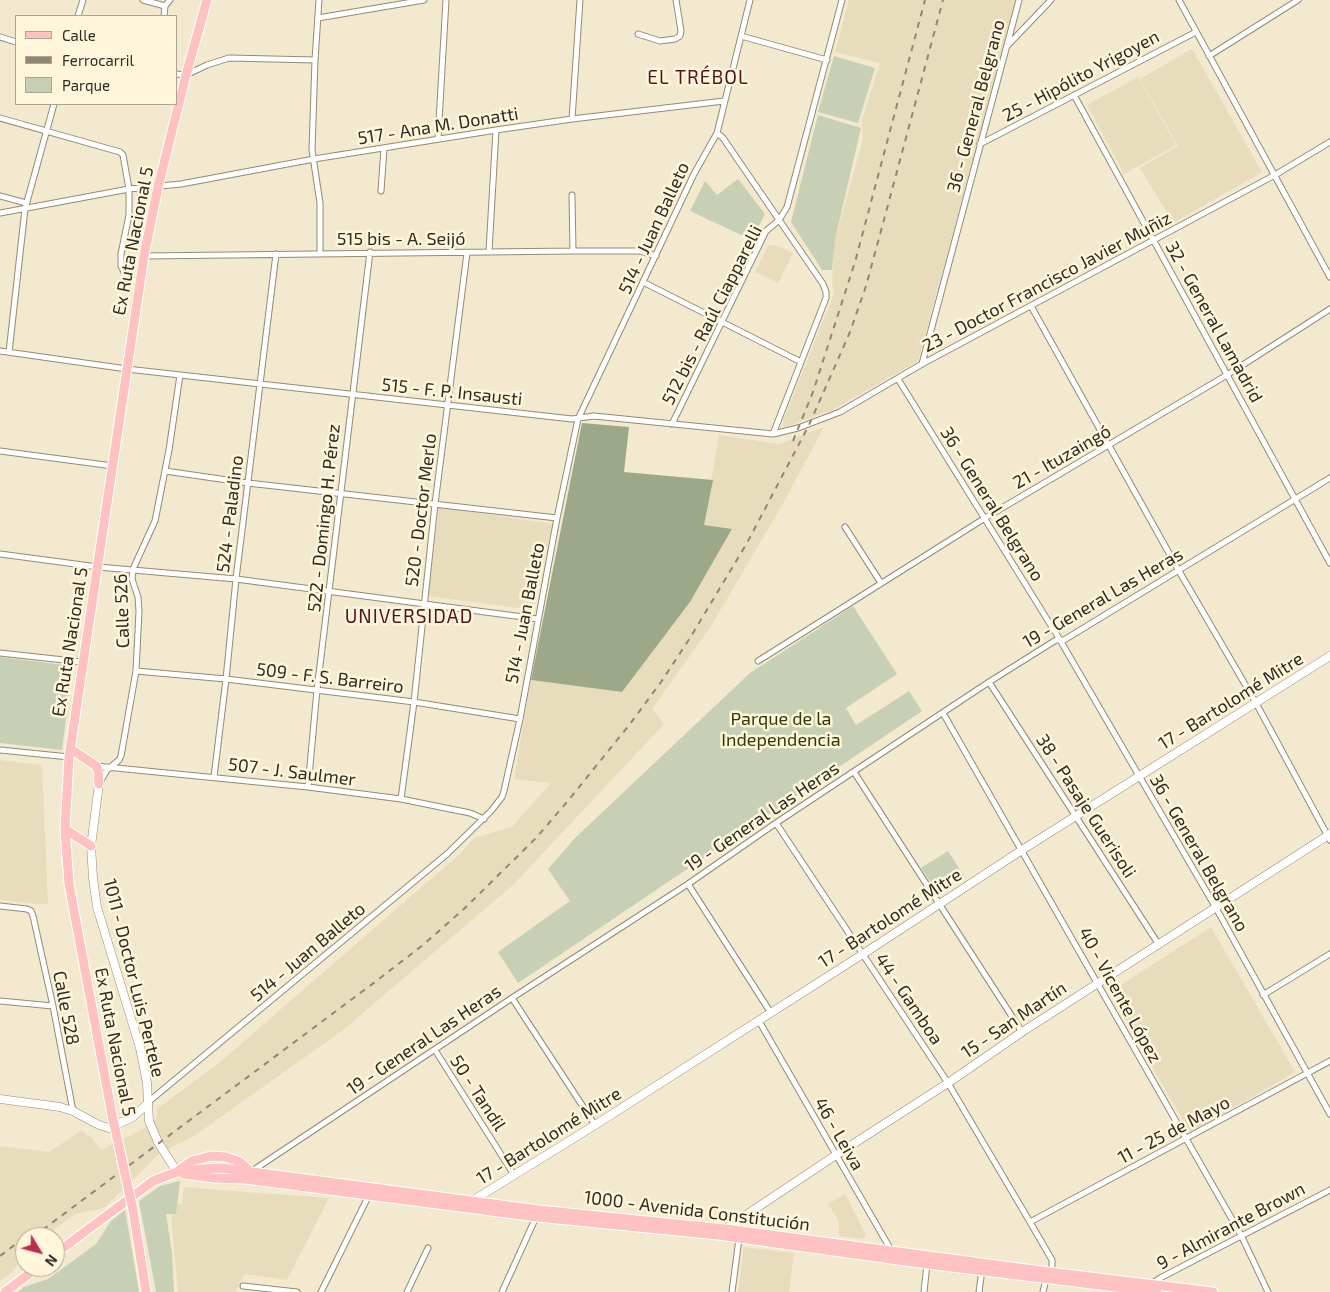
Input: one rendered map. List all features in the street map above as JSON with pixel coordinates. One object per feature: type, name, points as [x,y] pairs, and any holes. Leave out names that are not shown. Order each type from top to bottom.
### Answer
[{"type":"main road","name":"Ex Ruta Nacional 5","points":[[146,1292],[133,1210],[112,1115],[68,884],[65,829],[70,753],[82,662],[144,256],[158,187],[207,0]]},
{"type":"main road","points":[[70,753],[96,766],[99,784]]},
{"type":"main road","points":[[65,829],[91,846]]},
{"type":"main road","points":[[65,1247],[153,1181],[176,1172],[192,1161],[211,1156],[226,1157],[240,1162],[248,1176]]},
{"type":"main road","name":"1000 - Avenida Constitución","points":[[176,1172],[208,1178],[248,1176],[538,1213],[740,1234],[1153,1289],[1213,1292]]},
{"type":"main road","name":"1000 - Avenida Constitución","points":[[894,1256],[927,1264],[1048,1276]]},
{"type":"main road","points":[[5,1292],[26,1277]]},
{"type":"street","points":[[78,15],[83,0]]},
{"type":"street","points":[[143,0],[165,6]]},
{"type":"street","points":[[164,15],[165,6],[170,0]]},
{"type":"street","points":[[319,0],[312,150],[320,203],[320,253]]},
{"type":"street","points":[[318,18],[424,0]]},
{"type":"street","points":[[438,139],[446,0]]},
{"type":"street","points":[[572,119],[580,0]]},
{"type":"street","points":[[638,34],[660,41],[676,39],[680,36],[681,31],[676,0]]},
{"type":"street","name":"514 - Juan Balleto","points":[[147,1104],[447,854],[497,804],[504,791],[520,719],[557,518],[578,419],[694,174],[717,133],[750,0]]},
{"type":"street","name":"512 bis - Raúl Ciapparelli","points":[[672,424],[766,231],[779,220],[787,207],[842,0]]},
{"type":"street","name":"36 - General Belgrano","points":[[922,364],[1019,0]]},
{"type":"street","points":[[1006,46],[1051,0]]},
{"type":"street","points":[[1178,0],[1330,277]]},
{"type":"street","points":[[1209,56],[1298,0]]},
{"type":"street","name":"25 - Hipólito Yrigoyen","points":[[980,144],[1196,32]]},
{"type":"street","points":[[741,36],[827,60]]},
{"type":"street","points":[[0,37],[15,42]]},
{"type":"street","points":[[178,74],[186,75],[207,65],[229,58],[315,60]]},
{"type":"street","name":"32 - General Lamadrid","points":[[1074,95],[1330,563]]},
{"type":"street","name":"517 - Ana M. Donatti","points":[[0,213],[25,206],[129,189],[198,181],[314,159],[496,130],[572,119],[724,102]]},
{"type":"street","points":[[9,352],[25,206],[54,105]]},
{"type":"street","points":[[0,118],[120,152],[123,155],[129,189],[129,215],[121,266],[128,277],[140,284]]},
{"type":"street","points":[[489,251],[496,130]]},
{"type":"street","points":[[717,133],[723,138],[825,288],[826,298],[773,434]]},
{"type":"street","name":"23 - Doctor Francisco Javier Muñiz","points":[[773,434],[827,418],[922,364],[1275,175],[1330,142]]},
{"type":"street","points":[[381,191],[384,148]]},
{"type":"street","points":[[572,195],[573,251]]},
{"type":"street","points":[[0,196],[25,206]]},
{"type":"street","name":"515 bis - A. Seijó","points":[[144,256],[370,252],[640,251],[656,256]]},
{"type":"street","name":"522 - Domingo H. Pérez","points":[[308,787],[317,690],[370,252]]},
{"type":"street","name":"520 - Doctor Merlo","points":[[401,799],[414,702],[435,504],[467,253]]},
{"type":"street","name":"524 - Paladino","points":[[214,777],[276,254]]},
{"type":"street","points":[[644,282],[800,362]]},
{"type":"street","points":[[1031,306],[1108,446],[1256,703],[1329,837]]},
{"type":"street","name":"21 - Ituzaingó","points":[[758,661],[985,518],[1227,375],[1330,309]]},
{"type":"street","name":"515 - F. P. Insausti","points":[[0,351],[180,376],[572,420],[594,416],[773,434]]},
{"type":"street","name":"Calle 526","points":[[99,784],[103,775],[121,756],[136,671],[139,611],[138,597],[132,579],[133,569],[155,521],[180,376]]},
{"type":"street","name":"36 - General Belgrano","points":[[898,379],[1060,640],[1140,776],[1216,908],[1262,995],[1330,1114]]},
{"type":"street","points":[[0,451],[113,466]]},
{"type":"street","points":[[165,471],[248,483],[557,518]]},
{"type":"street","name":"19 - General Las Heras","points":[[248,1176],[512,998],[688,884],[776,823],[990,682],[1054,641],[1064,640],[1330,478]]},
{"type":"street","points":[[845,527],[881,583]]},
{"type":"street","points":[[0,554],[98,567],[236,580],[538,619]]},
{"type":"street","points":[[0,653],[82,662]]},
{"type":"street","name":"17 - Bartolomé Mitre","points":[[471,1205],[514,1175],[759,1021],[1022,850],[1330,656]]},
{"type":"street","name":"509 - F. S. Barreiro","points":[[136,671],[226,679],[414,702],[520,719]]},
{"type":"street","name":"38 - Pasaje Guerisoli","points":[[990,682],[1159,945]]},
{"type":"street","name":"40 - Vicente López","points":[[943,713],[1241,1236],[1268,1292]]},
{"type":"street","points":[[0,750],[70,753]]},
{"type":"street","name":"507 - J. Saulmer","points":[[96,766],[112,766],[308,787],[401,799],[470,813],[484,819]]},
{"type":"street","points":[[854,772],[1022,1032]]},
{"type":"street","name":"1011 - Doctor Luis Pertele","points":[[99,784],[91,846],[97,907],[140,1048],[147,1083],[149,1121],[154,1134],[176,1172]]},
{"type":"street","name":"44 - Gamboa","points":[[776,823],[948,1083],[1052,1260],[1048,1276]]},
{"type":"street","name":"15 - San Martín","points":[[721,1232],[948,1083],[1022,1032],[1329,837]]},
{"type":"street","points":[[688,884],[771,1013]]},
{"type":"street","name":"Calle 528","points":[[0,906],[27,909],[31,912],[53,1006],[73,1111]]},
{"type":"street","points":[[1262,995],[1330,954]]},
{"type":"street","points":[[512,998],[595,1125]]},
{"type":"street","points":[[0,1001],[53,1006]]},
{"type":"street","name":"46 - Leiva","points":[[759,1021],[894,1256]]},
{"type":"street","name":"50 - Tandil","points":[[435,1050],[514,1175]]},
{"type":"street","name":"11 - 25 de Mayo","points":[[1030,1222],[1186,1140],[1330,1061]]},
{"type":"street","points":[[0,1099],[48,1105],[73,1111],[99,1125],[109,1128],[133,1117],[147,1104]]},
{"type":"street","name":"9 - Almirante Brown","points":[[1153,1289],[1241,1236],[1330,1190]]},
{"type":"street","points":[[320,1292],[371,1192]]},
{"type":"street","points":[[502,1292],[538,1213]]},
{"type":"street","points":[[732,1292],[740,1234],[736,1221]]},
{"type":"street","points":[[407,1292],[428,1248]]},
{"type":"street","points":[[924,1292],[927,1264]]},
{"type":"street","points":[[979,1292],[982,1270]]},
{"type":"street","points":[[1043,1292],[1048,1276]]},
{"type":"street","points":[[243,1286],[297,1292]]},
{"type":"shaded area","points":[[849,0],[1016,0],[918,361],[832,410],[785,427],[783,421],[834,294],[832,283],[834,243],[863,139],[862,120],[880,63],[835,52]]},
{"type":"shaded area","points":[[1192,49],[1262,172],[1173,223],[1140,168],[1178,146],[1140,79]]},
{"type":"shaded area","points":[[1138,77],[1176,145],[1124,174],[1087,105]]},
{"type":"shaded area","points":[[775,245],[793,253],[778,283],[755,272],[768,246]]},
{"type":"shaded area","points":[[824,427],[781,507],[711,626],[652,709],[664,724],[513,885],[343,1030],[194,1136],[159,1154],[104,1208],[75,1214],[57,1227],[15,1227],[15,1268],[0,1281],[0,1146],[49,1152],[82,1130],[90,1136],[101,1150],[145,1128],[157,1118],[157,1109],[219,1063],[462,852],[474,838],[512,827],[551,783],[514,779],[531,680],[622,692],[690,602],[732,530],[704,525],[719,435],[779,444]]},
{"type":"shaded area","points":[[439,507],[552,524],[533,610],[428,596]]},
{"type":"shaded area","points":[[0,760],[42,765],[48,904],[0,900]]},
{"type":"shaded area","points":[[1211,927],[1295,1072],[1190,1133],[1110,992]]},
{"type":"shaded area","points":[[184,1187],[329,1198],[287,1280],[245,1274],[235,1292],[178,1292],[170,1203],[182,1204]]},
{"type":"shaded area","points":[[845,1194],[866,1235],[863,1239],[839,1236],[839,1221],[828,1204]]},
{"type":"shaded area","points":[[744,1247],[794,1253],[789,1292],[738,1292]]},
{"type":"green space","points":[[834,56],[875,68],[858,123],[818,112]]},
{"type":"green space","points":[[818,115],[861,128],[835,239],[832,270],[822,270],[791,222]]},
{"type":"green space","points":[[738,179],[765,214],[752,240],[690,211],[705,181],[717,195]]},
{"type":"green space","points":[[582,423],[629,427],[624,472],[713,480],[704,525],[732,529],[690,602],[622,692],[531,680]]},
{"type":"green space","name":"Parque de la Independencia","points":[[853,606],[897,674],[846,708],[856,725],[909,691],[922,711],[518,983],[498,952],[570,901],[548,869],[575,838],[750,673]]},
{"type":"green space","points":[[0,657],[73,666],[62,750],[0,743]]},
{"type":"green space","points":[[948,851],[964,876],[941,892],[937,892],[921,868]]},
{"type":"green space","points":[[180,1181],[176,1214],[166,1214],[172,1253],[174,1292],[156,1292],[139,1201],[160,1186]]},
{"type":"green space","points":[[125,1210],[139,1292],[18,1292],[24,1287],[51,1277],[65,1277],[65,1267],[96,1244],[111,1221]]},
{"type":"railway","points":[[793,441],[813,392],[855,262],[925,0]]},
{"type":"railway","points":[[46,1227],[375,982],[423,945],[465,908],[536,838],[630,724],[661,682],[690,638],[747,543],[809,425],[850,332],[866,286],[943,0]]},
{"type":"railway","points":[[0,1256],[15,1245]]},
{"type":"district","name":"EL TRÉBOL","points":[[698,78]]},
{"type":"district","name":"UNIVERSIDAD","points":[[409,617]]}]
